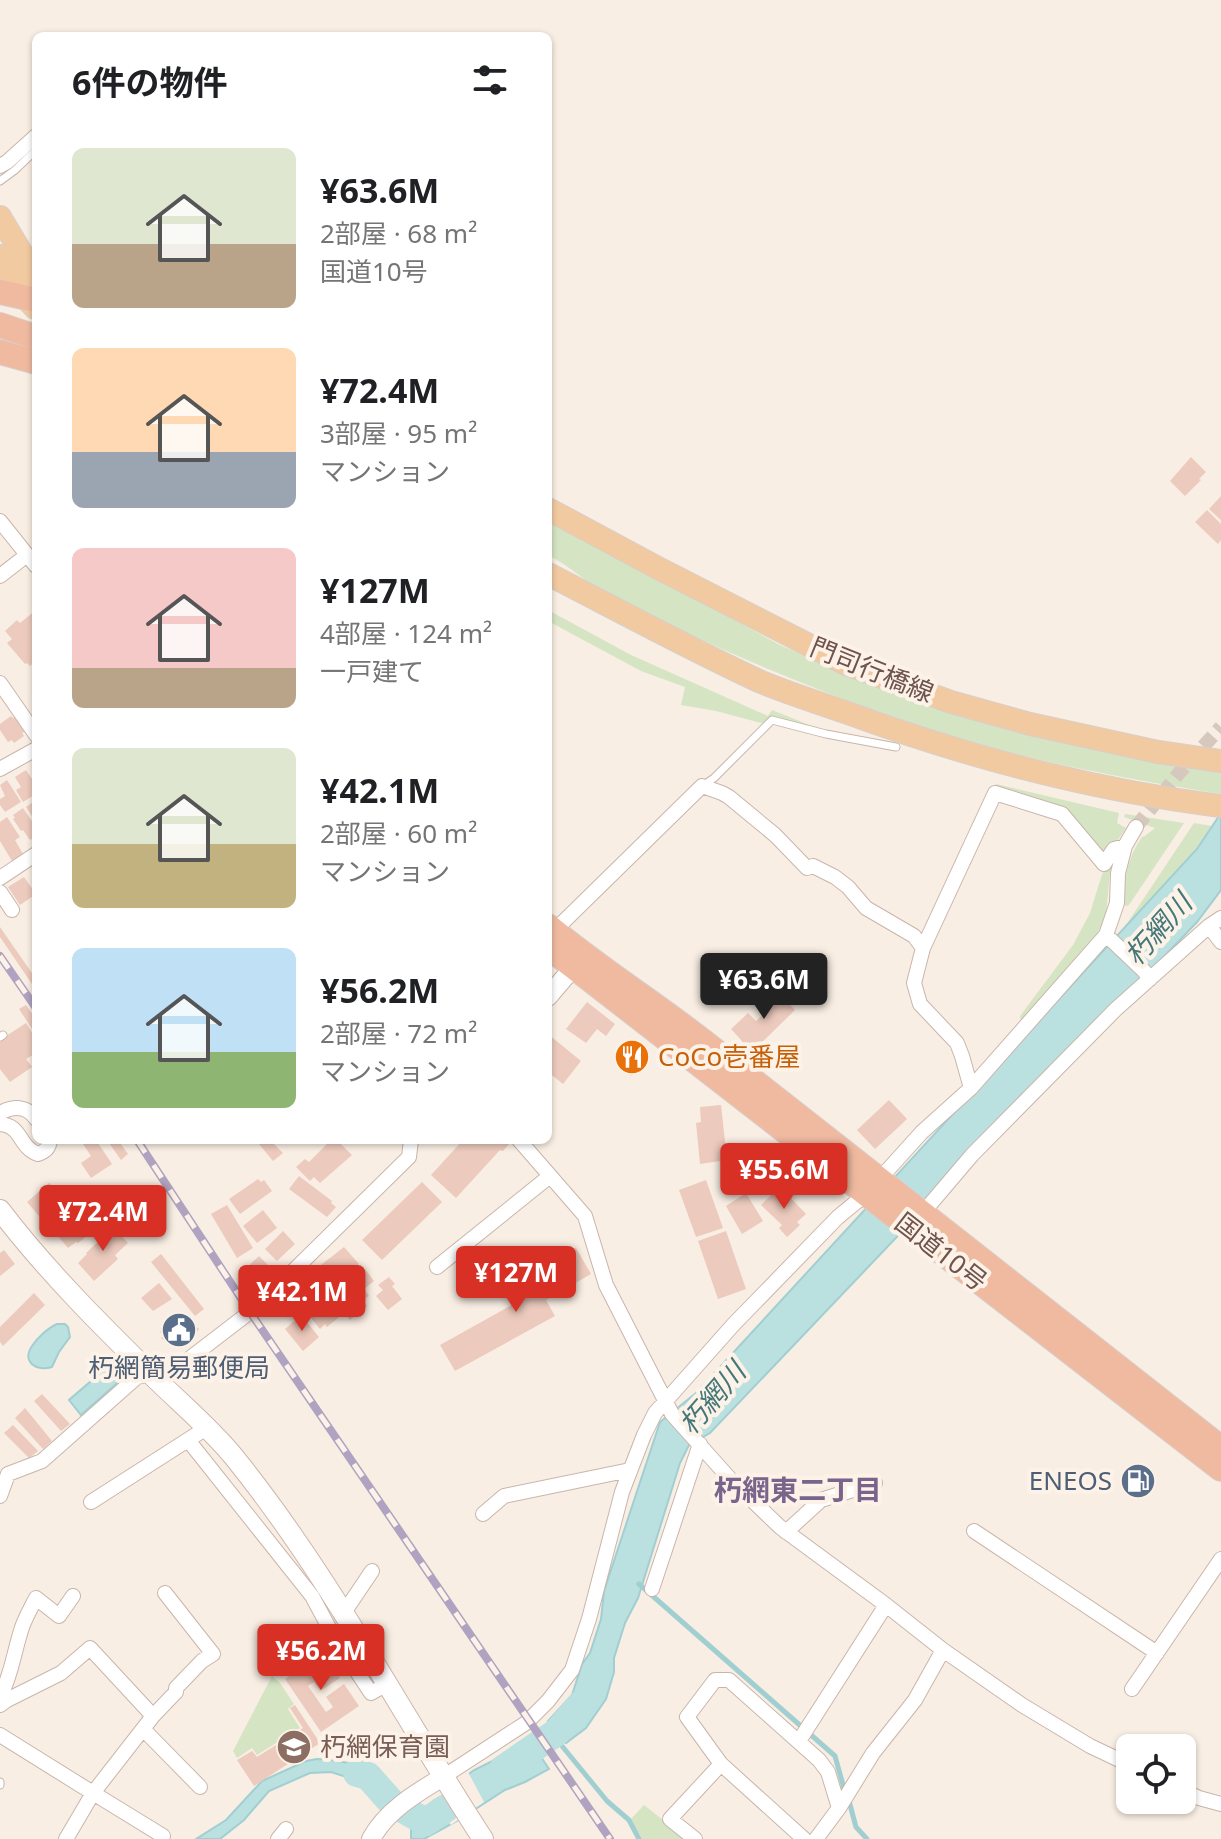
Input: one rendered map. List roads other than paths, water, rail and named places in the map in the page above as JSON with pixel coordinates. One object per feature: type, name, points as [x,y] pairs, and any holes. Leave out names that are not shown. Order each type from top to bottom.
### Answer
[{"type":"highway","points":[[0,292],[32,300]]},
{"type":"highway","points":[[0,325],[32,336]]},
{"type":"highway","name":"国道10号","points":[[552,937],[578,961],[700,1039],[872,1186],[1221,1469]]},
{"type":"highway","name":"国道10号","points":[[916,1221],[1221,1448]]},
{"type":"main road","points":[[0,217],[32,295]]},
{"type":"main road","points":[[0,256],[32,297]]},
{"type":"main road","name":"門司行橋線","points":[[552,511],[846,664],[951,702],[1030,724],[1158,752],[1221,761]]},
{"type":"main road","name":"門司行橋線","points":[[552,576],[761,682],[907,734],[1025,769],[1221,806]]},
{"type":"main road","points":[[0,1210],[82,1305],[208,1427],[271,1504],[483,1839]]},
{"type":"street","points":[[0,166],[32,140]]},
{"type":"street","points":[[0,521],[32,561],[0,576]]},
{"type":"street","points":[[0,683],[32,729]]},
{"type":"street","points":[[0,769],[32,751]]},
{"type":"street","points":[[552,933],[702,786],[729,797],[775,835],[807,868],[813,866],[835,877],[866,908],[914,936],[923,948]]},
{"type":"street","points":[[971,1088],[957,1043],[920,1004],[914,983],[923,948],[995,793],[1062,814],[1104,864],[1114,849],[1125,846]]},
{"type":"street","points":[[371,1839],[378,1825],[398,1807],[526,1723],[572,1670],[589,1619],[622,1492],[655,1413],[669,1407],[733,1325],[922,1132],[971,1088],[1112,940],[1118,873],[1125,846],[1136,827]]},
{"type":"street","points":[[0,878],[32,857]]},
{"type":"street","points":[[0,892],[12,910]]},
{"type":"street","points":[[916,1221],[972,1155],[1147,975],[1215,922],[1221,942]]},
{"type":"street","points":[[1112,940],[1147,975]]},
{"type":"street","points":[[552,992],[578,961]]},
{"type":"street","points":[[0,1113],[18,1107],[32,1113]]},
{"type":"street","points":[[0,1124],[13,1127],[31,1151],[38,1154],[50,1144]]},
{"type":"street","points":[[0,1496],[4,1470],[42,1461],[137,1377],[168,1375],[250,1312],[409,1157],[411,1144]]},
{"type":"street","points":[[522,1144],[585,1216],[606,1285],[669,1407],[731,1480],[786,1532],[943,1650],[1036,1713],[1116,1758]]},
{"type":"street","points":[[437,1267],[550,1176]]},
{"type":"street","points":[[91,1502],[208,1427]]},
{"type":"street","points":[[188,1440],[312,1596],[334,1637],[371,1693],[387,1684]]},
{"type":"street","points":[[652,1589],[700,1443]]},
{"type":"street","points":[[483,1514],[504,1496],[630,1470]]},
{"type":"street","points":[[786,1532],[821,1500],[875,1483]]},
{"type":"street","points":[[974,1531],[1157,1653]]},
{"type":"street","points":[[1132,1689],[1221,1559]]},
{"type":"street","points":[[343,1614],[372,1571]]},
{"type":"street","points":[[66,1839],[93,1793],[153,1716],[202,1661],[213,1654],[165,1593]]},
{"type":"street","points":[[0,1697],[13,1666],[19,1636],[34,1594],[59,1616],[73,1596]]},
{"type":"street","points":[[180,1611],[193,1601]]},
{"type":"street","points":[[803,1734],[886,1605]]},
{"type":"street","points":[[0,1705],[61,1673],[90,1648],[153,1716]]},
{"type":"street","points":[[816,1839],[873,1753],[915,1700],[943,1650]]},
{"type":"street","points":[[804,1839],[721,1764],[687,1717],[715,1680],[729,1680],[803,1734],[828,1772],[840,1806]]},
{"type":"street","points":[[143,1729],[200,1787]]},
{"type":"street","points":[[0,1735],[163,1836]]},
{"type":"street","points":[[695,1839],[670,1819],[721,1764]]},
{"type":"street","points":[[1196,1797],[1221,1804]]},
{"type":"lane","points":[[0,181],[32,154]]},
{"type":"lane","points":[[702,786],[714,778],[772,720],[896,747]]},
{"type":"water","points":[[1221,813],[1221,890],[1197,922],[710,1433],[689,1445],[680,1463],[638,1598],[625,1623],[606,1699],[586,1728],[566,1743],[548,1721],[572,1695],[582,1664],[590,1653],[601,1619],[604,1591],[660,1422],[696,1393],[1197,849]]},
{"type":"water","points":[[57,1324],[68,1327],[70,1337],[52,1367],[36,1367],[28,1357],[29,1352],[40,1337]]},
{"type":"water","points":[[111,1364],[123,1378],[81,1415],[69,1400]]},
{"type":"water","points":[[531,1742],[549,1769],[505,1790],[424,1839],[411,1839],[411,1818],[474,1770]]},
{"type":"water","points":[[317,1759],[339,1761],[367,1771],[391,1793],[380,1801],[365,1783],[331,1772],[310,1773],[269,1791],[244,1820],[220,1839],[196,1839],[226,1820],[262,1781]]},
{"type":"waterway","points":[[639,1584],[835,1756],[845,1792]]},
{"type":"waterway","name":"朽網川","points":[[503,1769],[557,1732],[581,1704]]},
{"type":"waterway","points":[[553,1735],[607,1801],[629,1820],[639,1839]]},
{"type":"waterway","name":"朽網川","points":[[357,1773],[368,1776],[392,1803],[426,1822],[446,1808]]},
{"type":"waterway","points":[[849,1801],[856,1827],[867,1839]]},
{"type":"tunnel","points":[[1136,827],[1221,727]]},
{"type":"railway","points":[[0,956],[32,1002]]},
{"type":"railway","points":[[140,1144],[250,1312],[610,1839]]},
{"type":"place","name":"CoCo壱番屋","points":[[632,1057]]},
{"type":"place","name":"朽網簡易郵便局","points":[[179,1330]]},
{"type":"place","name":"ENEOS","points":[[1138,1481]]},
{"type":"place","name":"朽網保育園","points":[[294,1747]]},
{"type":"district","name":"朽網東二丁目","points":[[798,1490]]}]
